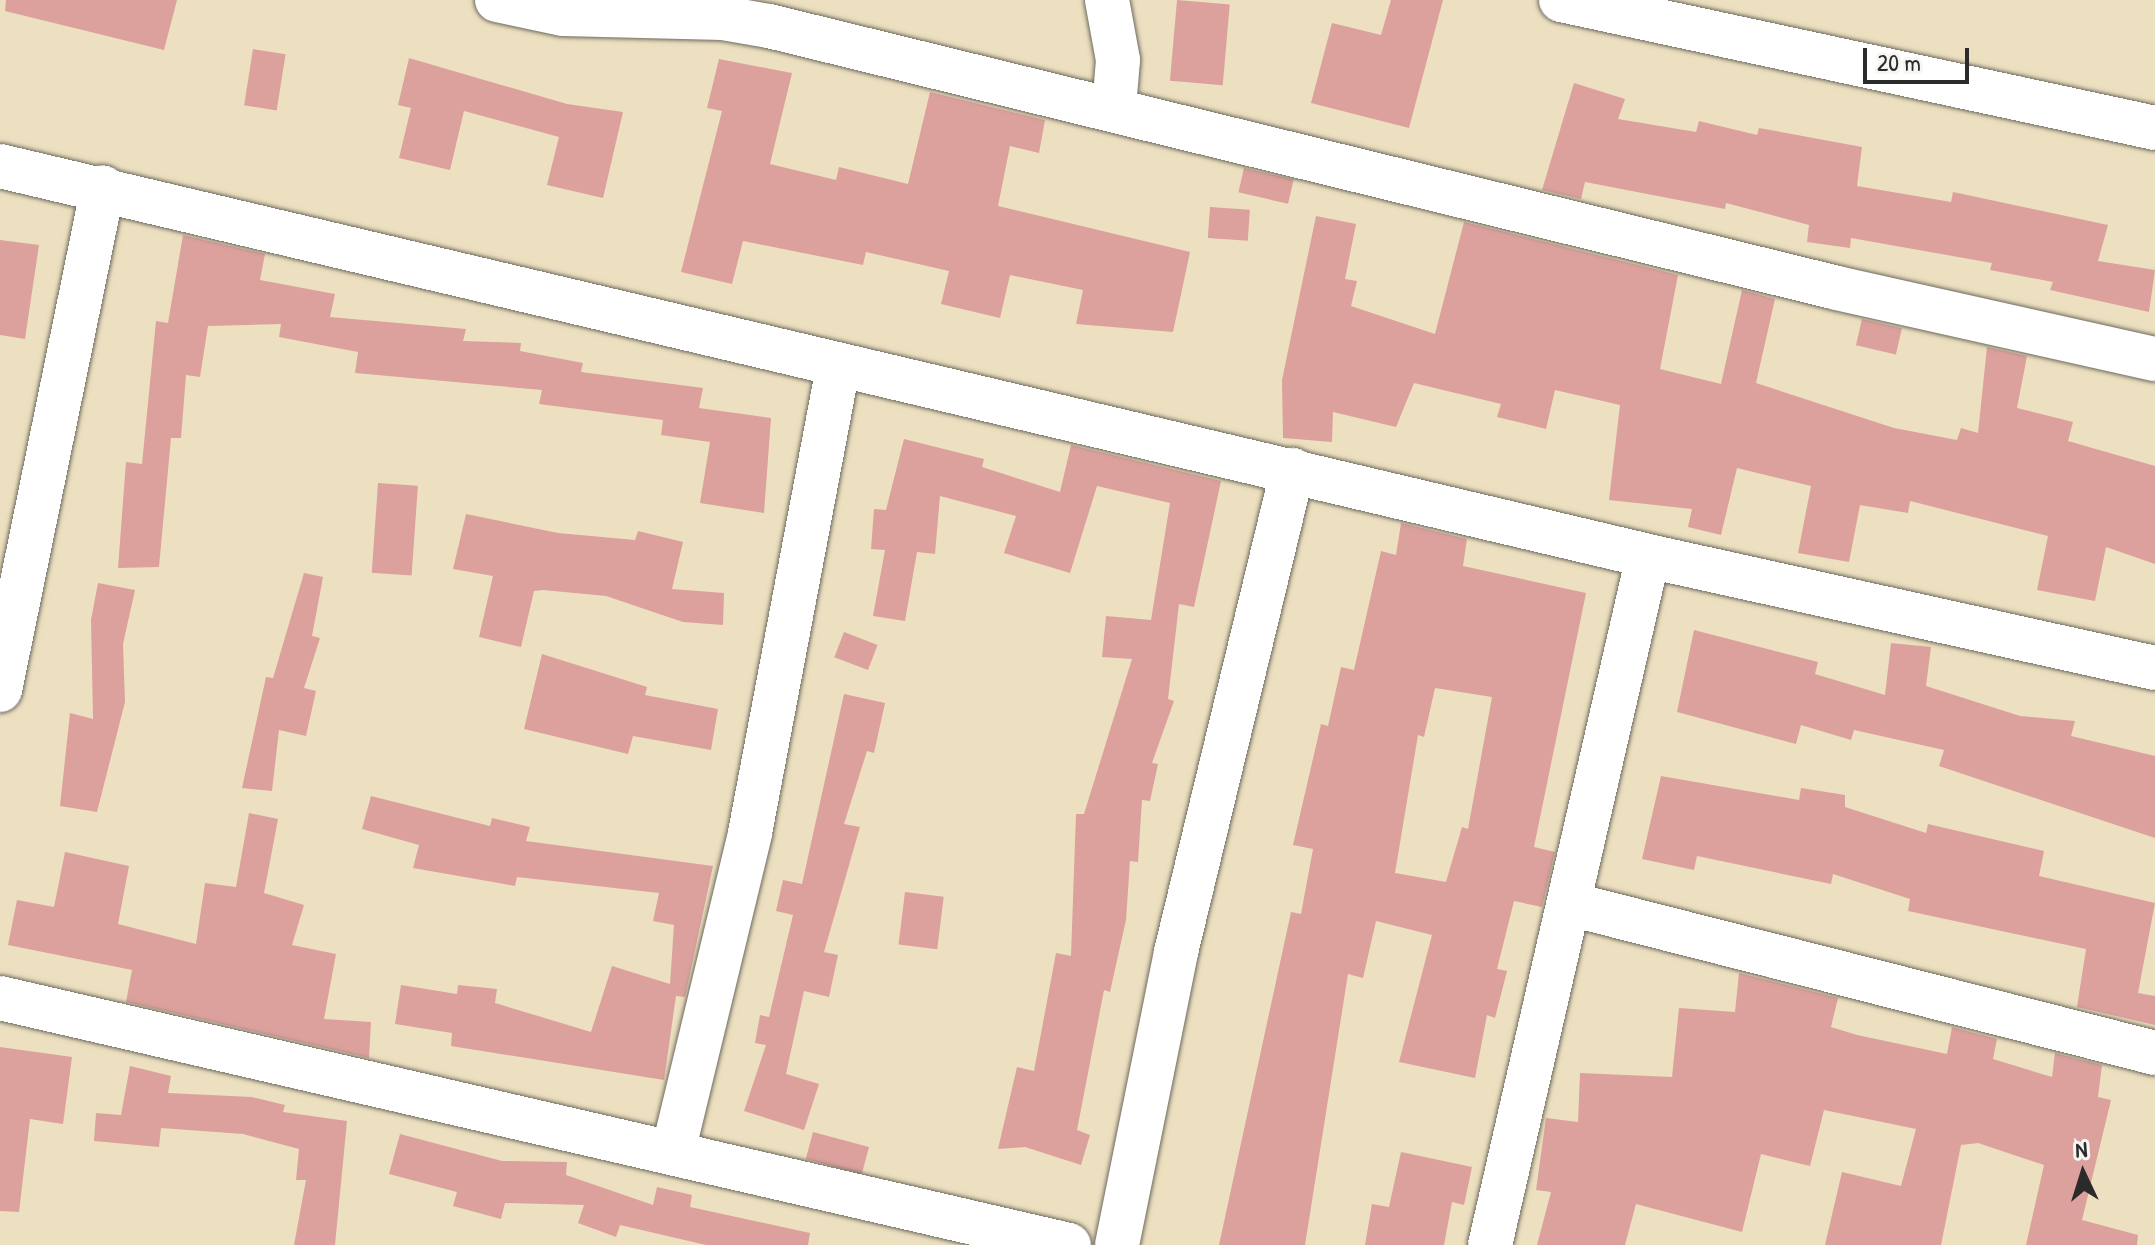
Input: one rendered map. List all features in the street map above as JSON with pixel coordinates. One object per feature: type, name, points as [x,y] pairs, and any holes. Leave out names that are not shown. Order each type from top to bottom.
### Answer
[{"type":"street","points":[[497,0],[563,14],[723,18],[1114,108],[1837,288],[2155,359]]},
{"type":"street","points":[[1107,0],[1118,60],[1114,108]]},
{"type":"street","points":[[1561,0],[2155,128]]},
{"type":"street","points":[[0,166],[103,187],[838,366],[1293,470],[1648,556],[2155,668]]},
{"type":"street","points":[[0,690],[103,187]]},
{"type":"street","points":[[673,1152],[750,833],[838,366]]},
{"type":"street","points":[[1117,1245],[1176,952],[1293,470]]},
{"type":"street","points":[[1490,1245],[1648,556]]},
{"type":"street","points":[[1570,904],[2155,1053]]},
{"type":"street","points":[[0,998],[1069,1245]]},
{"type":"building","points":[[6,0],[177,0],[164,50],[5,11]]},
{"type":"building","points":[[1177,0],[1230,5],[1223,85],[1170,81]]},
{"type":"building","points":[[1391,0],[1443,0],[1409,128],[1311,103],[1332,23],[1381,35]]},
{"type":"building","points":[[253,49],[286,54],[277,110],[244,105]]},
{"type":"building","points":[[409,58],[567,104],[623,112],[603,198],[547,185],[559,137],[464,111],[450,170],[399,158],[411,108],[398,105]]},
{"type":"building","points":[[719,59],[792,73],[770,164],[836,180],[839,167],[908,184],[930,92],[1045,120],[1039,153],[1010,146],[998,206],[1190,252],[1173,332],[1076,324],[1083,290],[1010,275],[1000,318],[941,304],[949,271],[866,252],[863,265],[743,241],[732,284],[681,272],[722,111],[707,108]]},
{"type":"building","points":[[1574,83],[1625,99],[1618,119],[1696,132],[1699,121],[1757,135],[1759,128],[1862,147],[1857,186],[1951,202],[1953,192],[2108,225],[2098,261],[2155,270],[2149,312],[2050,290],[2053,282],[1990,270],[1992,263],[1851,238],[1850,248],[1807,242],[1809,225],[1726,203],[1725,209],[1585,182],[1581,199],[1542,190]]},
{"type":"building","points":[[1244,168],[1294,179],[1288,204],[1238,192]]},
{"type":"building","points":[[1210,207],[1250,210],[1248,241],[1208,238]]},
{"type":"building","points":[[1316,216],[1356,224],[1345,279],[1357,281],[1351,306],[1435,334],[1464,222],[1678,275],[1660,369],[1721,384],[1742,290],[1775,299],[1756,383],[1894,428],[1957,440],[1961,428],[1978,433],[1987,347],[2027,356],[2017,408],[2073,422],[2068,441],[2155,466],[2155,564],[2106,547],[2095,601],[2037,590],[2048,536],[1910,501],[1908,513],[1860,505],[1849,562],[1798,553],[1811,486],[1737,468],[1721,535],[1688,527],[1692,509],[1609,500],[1620,405],[1555,390],[1546,429],[1497,417],[1501,404],[1414,383],[1396,427],[1333,412],[1332,442],[1283,438],[1282,380]]},
{"type":"building","points":[[183,235],[265,254],[260,280],[335,294],[330,317],[466,329],[463,341],[521,343],[520,351],[583,363],[581,372],[703,388],[699,408],[771,418],[764,513],[700,503],[710,442],[661,435],[663,420],[539,404],[542,390],[355,373],[358,352],[279,337],[281,324],[208,326],[200,377],[186,375],[181,438],[171,438],[159,567],[118,568],[126,462],[142,464],[156,321],[168,323]]},
{"type":"building","points":[[0,240],[39,245],[25,339],[0,335]]},
{"type":"building","points":[[1862,319],[1902,328],[1896,355],[1856,345]]},
{"type":"building","points":[[904,439],[984,459],[982,467],[1060,492],[1071,445],[1221,481],[1194,607],[1179,604],[1168,699],[1174,701],[1152,763],[1158,764],[1150,801],[1142,800],[1138,862],[1130,861],[1126,920],[1110,992],[1104,990],[1077,1130],[1090,1135],[1081,1165],[1025,1147],[998,1149],[1017,1067],[1034,1071],[1056,953],[1071,956],[1076,814],[1084,814],[1132,659],[1102,657],[1106,616],[1151,620],[1170,503],[1097,486],[1070,573],[1004,553],[1016,516],[940,496],[935,554],[917,552],[905,621],[873,616],[885,550],[871,549],[874,509],[886,510]]},
{"type":"building","points":[[378,483],[418,486],[412,576],[372,573]]},
{"type":"building","points":[[466,514],[558,533],[635,540],[638,531],[683,542],[672,589],[724,593],[723,625],[683,622],[606,596],[543,590],[534,591],[521,647],[479,637],[493,576],[453,569]]},
{"type":"building","points":[[1401,523],[1467,539],[1463,566],[1586,593],[1534,847],[1555,852],[1542,907],[1514,901],[1497,969],[1507,971],[1495,1018],[1487,1015],[1475,1078],[1399,1062],[1432,935],[1376,921],[1363,978],[1348,974],[1305,1245],[1219,1245],[1291,912],[1301,914],[1313,849],[1293,845],[1321,724],[1328,726],[1341,667],[1354,670],[1381,551],[1396,555]],"holes":[[[1435,688],[1492,697],[1468,829],[1462,827],[1446,882],[1395,873],[1418,735],[1424,737]]]},
{"type":"building","points":[[304,573],[323,577],[312,636],[320,638],[304,688],[316,691],[306,736],[279,730],[272,791],[242,788],[266,677],[273,678]]},
{"type":"building","points":[[98,583],[135,590],[123,644],[125,702],[97,812],[60,806],[70,713],[93,719],[91,620]]},
{"type":"building","points":[[1694,630],[1818,662],[1815,674],[1885,695],[1891,643],[1931,647],[1926,686],[2020,716],[2075,721],[2071,736],[2155,756],[2155,838],[1939,766],[1944,750],[1854,730],[1851,740],[1801,725],[1796,744],[1677,712]]},
{"type":"building","points":[[844,632],[878,645],[868,670],[834,657]]},
{"type":"building","points":[[542,654],[647,687],[645,695],[718,709],[711,750],[633,736],[628,754],[524,729]]},
{"type":"building","points":[[844,694],[885,703],[874,753],[867,751],[844,824],[860,827],[824,952],[838,955],[829,997],[804,991],[786,1074],[819,1084],[804,1130],[744,1111],[766,1045],[755,1043],[760,1015],[769,1017],[793,915],[776,911],[783,880],[802,884]]},
{"type":"building","points":[[1661,776],[1799,800],[1801,788],[1845,795],[1845,807],[1926,833],[1928,824],[2044,851],[2039,876],[2155,903],[2138,993],[2155,996],[2155,1025],[2077,1007],[2086,949],[1908,911],[1910,899],[1833,874],[1831,884],[1697,856],[1694,870],[1642,859]]},
{"type":"building","points":[[371,796],[490,826],[492,818],[530,827],[526,841],[713,866],[685,997],[676,996],[664,1080],[451,1046],[452,1033],[395,1024],[401,985],[457,994],[458,985],[497,989],[495,1003],[591,1032],[612,966],[670,984],[674,925],[653,921],[659,893],[517,877],[515,886],[413,868],[419,845],[362,829]]},
{"type":"building","points":[[249,813],[278,819],[264,893],[304,905],[292,945],[336,954],[324,1019],[371,1022],[369,1058],[126,1002],[132,970],[8,945],[17,900],[54,907],[65,852],[129,866],[118,924],[196,944],[205,883],[236,887]]},
{"type":"building","points":[[905,892],[944,897],[937,949],[899,945]]},
{"type":"building","points":[[1739,973],[1838,998],[1831,1027],[1857,1035],[1947,1054],[1952,1027],[1997,1039],[1993,1059],[2052,1077],[2055,1053],[2102,1065],[2098,1097],[2111,1100],[2082,1220],[2138,1235],[2137,1245],[2026,1245],[2044,1165],[1978,1143],[1961,1145],[1941,1245],[1825,1245],[1842,1172],[1901,1186],[1916,1129],[1824,1110],[1810,1166],[1761,1154],[1742,1232],[1636,1204],[1625,1245],[1537,1245],[1551,1192],[1536,1190],[1546,1118],[1578,1122],[1580,1073],[1672,1077],[1679,1008],[1735,1012]]},
{"type":"building","points":[[0,1047],[72,1057],[63,1124],[30,1119],[19,1212],[0,1211]]},
{"type":"building","points":[[130,1066],[171,1076],[168,1093],[252,1097],[285,1105],[283,1112],[347,1121],[335,1245],[294,1245],[306,1180],[296,1180],[299,1149],[243,1134],[161,1128],[159,1147],[94,1141],[96,1113],[121,1115]]},
{"type":"building","points":[[813,1132],[869,1147],[862,1174],[806,1159]]},
{"type":"building","points":[[400,1134],[502,1161],[567,1162],[566,1175],[653,1205],[657,1187],[692,1195],[690,1207],[810,1233],[808,1245],[706,1245],[620,1225],[616,1237],[578,1223],[584,1205],[505,1203],[501,1219],[453,1206],[457,1192],[389,1174]]},
{"type":"building","points":[[1401,1152],[1472,1167],[1464,1205],[1452,1202],[1444,1245],[1365,1245],[1372,1204],[1389,1207]]}]
